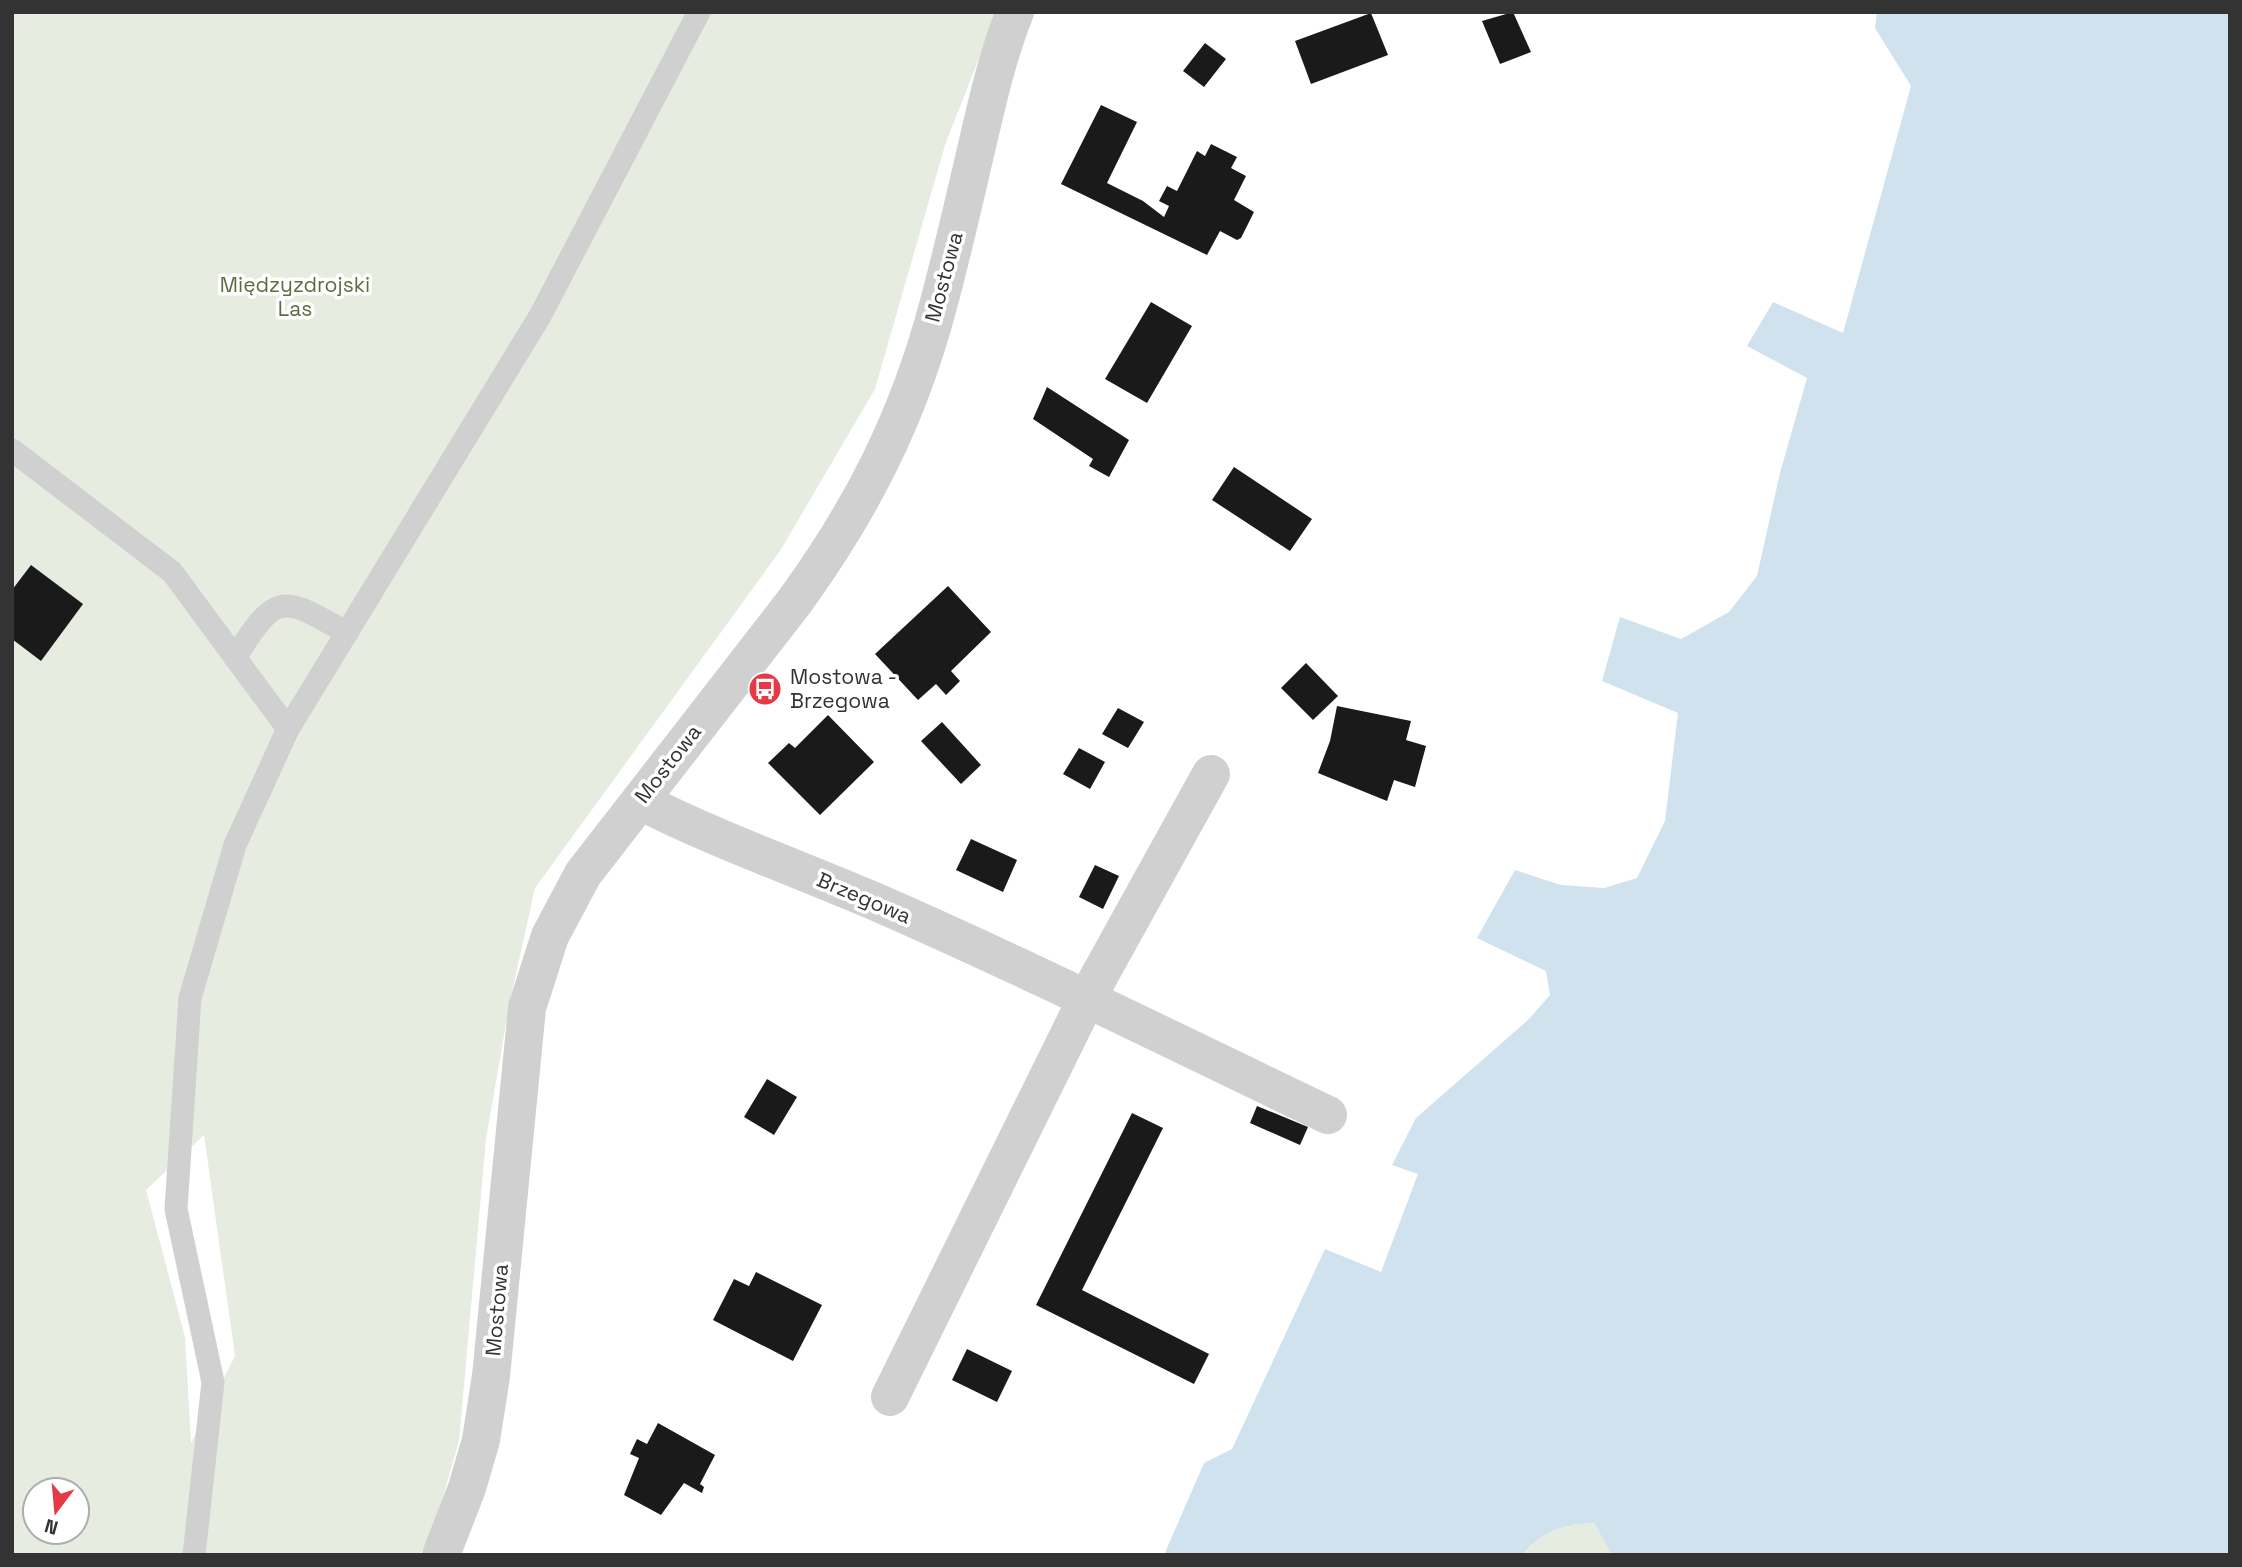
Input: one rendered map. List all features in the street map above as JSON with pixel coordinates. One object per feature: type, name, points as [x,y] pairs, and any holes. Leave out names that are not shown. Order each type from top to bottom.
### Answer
[{"type":"street","name":"Mostowa","points":[[440,1555],[467,1488],[481,1440],[491,1376],[527,1008],[550,936],[583,874],[828,555],[868,491],[891,442],[937,308],[993,74],[1015,12]]},
{"type":"street","points":[[890,1397],[1087,999],[1210,774]]},
{"type":"street","name":"Brzegowa","points":[[640,801],[692,827],[882,905],[1087,999],[1328,1115]]},
{"type":"lane","points":[[194,1555],[214,1382],[176,1209],[190,998],[234,845],[288,729],[540,316],[699,12]]},
{"type":"lane","points":[[12,450],[172,572],[288,729]]},
{"type":"lane","points":[[235,657],[261,617],[277,606],[298,608],[347,633]]},
{"type":"green space","name":"Międzyzdrojski Las","points":[[12,12],[997,12],[945,145],[875,389],[780,551],[535,888],[510,1001],[486,1139],[459,1441],[431,1538],[419,1555],[12,1555]],"holes":[[[204,1135],[235,1356],[191,1443],[185,1337],[146,1190]]]},
{"type":"green space","points":[[1594,1523],[1612,1555],[1522,1555],[1537,1540],[1554,1530]]},
{"type":"water","points":[[1877,12],[2230,12],[2230,1555],[1612,1555],[1594,1523],[1554,1530],[1537,1540],[1522,1555],[1164,1555],[1204,1463],[1232,1449],[1325,1249],[1381,1272],[1418,1174],[1392,1165],[1416,1118],[1529,1019],[1550,995],[1546,971],[1477,938],[1515,870],[1561,885],[1604,888],[1637,878],[1665,821],[1678,713],[1602,681],[1620,617],[1681,639],[1729,612],[1757,576],[1780,473],[1807,378],[1747,346],[1773,302],[1843,333],[1911,86],[1875,28]]},
{"type":"building","points":[[1513,12],[1531,52],[1500,64],[1482,21]]},
{"type":"building","points":[[1371,13],[1388,55],[1311,84],[1295,41]]},
{"type":"building","points":[[1205,43],[1226,59],[1204,87],[1183,71]]},
{"type":"building","points":[[1101,105],[1137,122],[1107,183],[1143,201],[1164,217],[1169,206],[1159,201],[1167,186],[1177,191],[1197,151],[1205,156],[1211,144],[1237,157],[1231,168],[1246,176],[1234,200],[1254,212],[1241,238],[1237,240],[1220,231],[1207,255],[1061,184]]},
{"type":"building","points":[[1151,302],[1192,326],[1147,403],[1105,379]]},
{"type":"building","points":[[1047,387],[1129,440],[1109,477],[1089,466],[1093,459],[1033,419]]},
{"type":"building","points":[[1234,467],[1312,519],[1290,551],[1212,500]]},
{"type":"building","points":[[31,565],[83,604],[41,661],[12,639],[12,590]]},
{"type":"building","points":[[948,586],[991,632],[951,671],[960,681],[946,695],[936,684],[918,700],[875,654]]},
{"type":"building","points":[[1306,663],[1338,696],[1313,720],[1281,688]]},
{"type":"building","points":[[1337,706],[1411,721],[1406,740],[1426,746],[1415,787],[1394,780],[1387,801],[1318,773],[1330,741]]},
{"type":"building","points":[[1118,708],[1144,722],[1128,748],[1102,734]]},
{"type":"building","points":[[828,715],[874,762],[820,815],[768,763],[789,743],[795,748]]},
{"type":"building","points":[[942,722],[981,765],[961,784],[921,741]]},
{"type":"building","points":[[1079,748],[1105,762],[1090,789],[1063,774]]},
{"type":"building","points":[[971,839],[1017,860],[1003,892],[956,870]]},
{"type":"building","points":[[1095,865],[1119,876],[1103,909],[1079,897]]},
{"type":"building","points":[[767,1079],[797,1097],[774,1135],[744,1117]]},
{"type":"building","points":[[1257,1106],[1308,1127],[1300,1145],[1250,1123]]},
{"type":"building","points":[[1132,1113],[1163,1128],[1082,1290],[1209,1354],[1194,1384],[1036,1305]]},
{"type":"building","points":[[756,1272],[822,1305],[793,1361],[713,1320],[734,1279],[749,1286]]},
{"type":"building","points":[[967,1349],[1012,1371],[997,1402],[952,1380]]},
{"type":"building","points":[[658,1423],[715,1455],[700,1484],[704,1487],[702,1493],[684,1483],[661,1515],[624,1495],[639,1458],[630,1454],[637,1439],[647,1444]]},
{"type":"place","name":"Mostowa - Brzegowa","points":[[765,689]]}]
